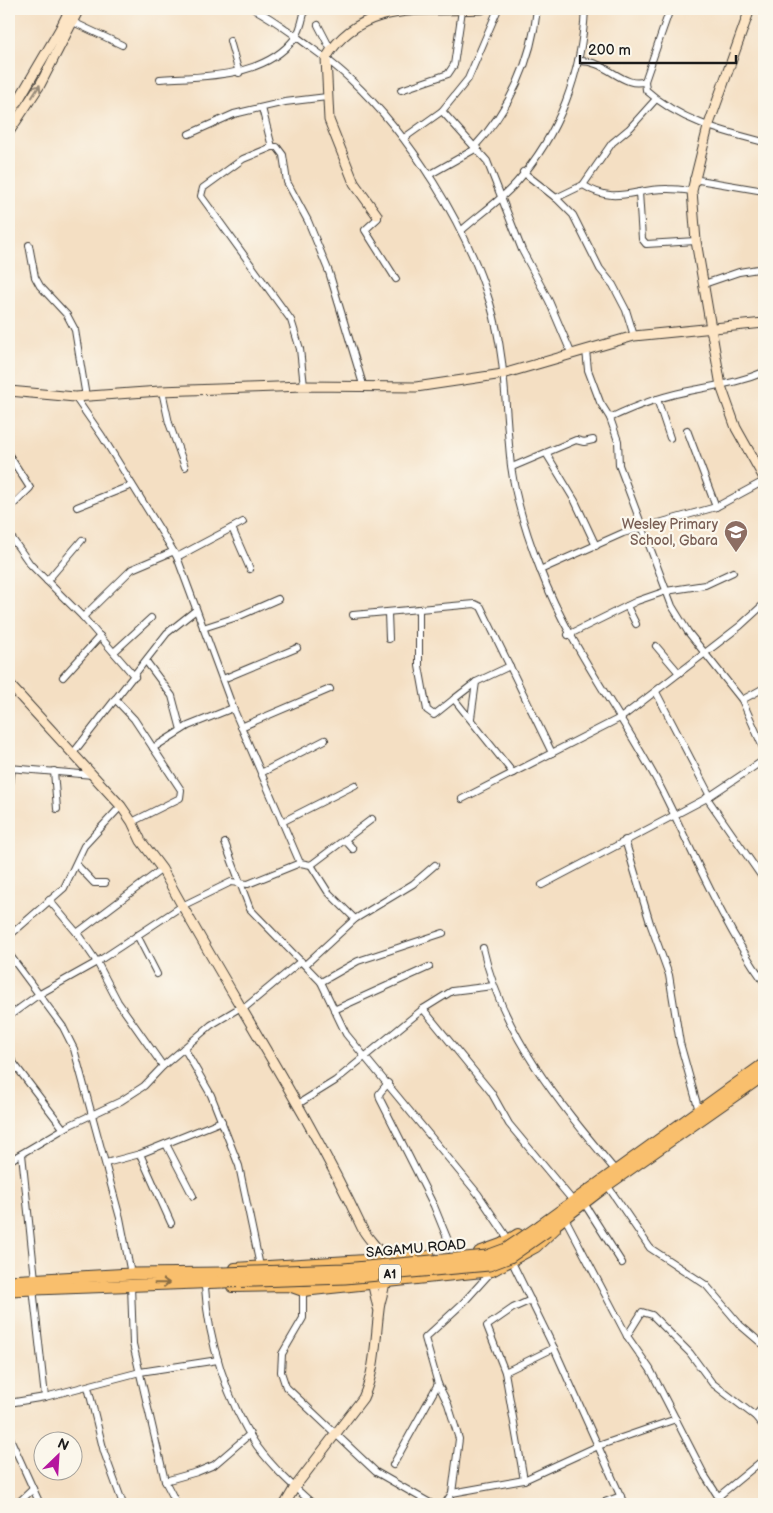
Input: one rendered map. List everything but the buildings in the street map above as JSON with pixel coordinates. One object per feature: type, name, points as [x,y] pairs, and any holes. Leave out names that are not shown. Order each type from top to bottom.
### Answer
[{"type":"highway","name":"SAGAMU ROAD","points":[[9,1281],[34,1283],[131,1279],[201,1281],[487,1256],[506,1249],[558,1219],[615,1170],[764,1064]]},
{"type":"highway","name":"SAGAMU ROAD","points":[[578,1202],[607,1185],[764,1075]]},
{"type":"highway","name":"SAGAMU ROAD","points":[[9,1290],[34,1283]]},
{"type":"main road","points":[[558,1219],[553,1233],[512,1262],[492,1271],[303,1291],[289,1286],[201,1281],[210,1269],[454,1255],[484,1251],[509,1240],[540,1220],[558,1219]]},
{"type":"street","points":[[9,116],[70,9]]},
{"type":"street","points":[[9,132],[40,84],[79,9]]},
{"type":"street","points":[[254,9],[270,17],[296,37],[328,54],[370,99],[404,138],[429,175],[461,231],[490,304],[503,374],[512,468],[522,520],[540,570],[568,634],[622,717],[674,814],[744,953],[764,982]]},
{"type":"street","points":[[160,79],[239,73],[275,56],[296,37],[305,9]]},
{"type":"street","points":[[328,54],[348,30],[360,22],[398,10],[482,9]]},
{"type":"street","points":[[404,138],[442,111],[468,79],[498,9]]},
{"type":"street","points":[[429,175],[476,147],[500,117],[521,74],[536,25],[538,9]]},
{"type":"street","points":[[461,231],[516,182],[549,137],[562,114],[578,61],[584,32],[585,9]]},
{"type":"street","points":[[670,9],[645,81],[646,90],[676,113],[708,127],[764,142]]},
{"type":"street","points":[[540,570],[623,533],[716,507],[764,480],[736,428],[721,386],[696,242],[692,191],[708,127],[750,9]]},
{"type":"street","points":[[402,90],[448,74],[454,65],[462,10]]},
{"type":"street","points":[[73,22],[122,45]]},
{"type":"street","points":[[318,25],[328,54],[327,97],[329,120],[354,183],[378,218],[365,230],[396,280]]},
{"type":"street","points":[[230,41],[239,73]]},
{"type":"street","points":[[578,61],[590,60],[607,67],[616,76],[633,84],[645,81]]},
{"type":"street","points":[[189,134],[234,114],[285,102],[327,97]]},
{"type":"street","points":[[556,198],[583,185],[612,143],[630,128],[656,99]]},
{"type":"street","points":[[262,108],[272,147]]},
{"type":"street","points":[[442,111],[487,161],[522,250],[549,301],[572,354]]},
{"type":"street","points":[[304,386],[300,349],[291,320],[201,196],[202,188],[243,159],[272,147],[277,147],[283,154],[287,182],[308,221],[329,272],[364,388]]},
{"type":"street","points":[[523,172],[556,198],[572,215],[600,269],[613,285],[626,310],[634,336]]},
{"type":"street","points":[[694,179],[764,191]]},
{"type":"street","points":[[583,185],[607,196],[619,197],[667,188],[692,191]]},
{"type":"street","points":[[639,192],[642,239],[646,244],[696,242]]},
{"type":"street","points":[[29,245],[35,277],[40,286],[67,315],[75,330],[86,397]]},
{"type":"street","points":[[704,284],[739,272],[764,268]]},
{"type":"street","points":[[9,391],[86,397],[162,391],[304,386],[416,387],[503,374],[634,336],[764,323]]},
{"type":"street","points":[[586,350],[588,370],[600,402],[610,418],[618,440],[618,464],[672,606],[688,632],[742,700],[764,750]]},
{"type":"street","points":[[610,418],[657,399],[746,380],[764,372]]},
{"type":"street","points":[[162,391],[169,423],[185,467]]},
{"type":"street","points":[[75,397],[102,436],[175,555],[233,708],[300,863]]},
{"type":"street","points":[[657,399],[670,438]]},
{"type":"street","points":[[687,430],[716,507]]},
{"type":"street","points":[[512,468],[576,440],[584,442],[593,440]]},
{"type":"street","points":[[546,453],[575,501],[596,546]]},
{"type":"street","points":[[9,454],[30,488],[9,509]]},
{"type":"street","points":[[77,507],[132,485]]},
{"type":"street","points":[[83,617],[132,569],[175,555],[243,522]]},
{"type":"street","points":[[232,528],[250,569]]},
{"type":"street","points":[[9,534],[30,564],[83,617],[135,677]]},
{"type":"street","points":[[47,580],[82,540]]},
{"type":"street","points":[[568,634],[627,606],[666,591],[705,585],[733,572]]},
{"type":"street","points":[[203,628],[278,599]]},
{"type":"street","points":[[353,615],[475,604],[480,608],[510,666],[528,708],[552,753]]},
{"type":"street","points":[[462,800],[622,717],[706,653],[764,604]]},
{"type":"street","points":[[627,606],[636,624]]},
{"type":"street","points":[[419,609],[419,666],[427,710],[434,715],[476,682],[510,666]]},
{"type":"street","points":[[74,752],[115,699],[135,677],[167,633],[196,610]]},
{"type":"street","points":[[388,612],[389,639]]},
{"type":"street","points":[[114,652],[151,618]]},
{"type":"street","points":[[63,677],[100,636]]},
{"type":"street","points":[[656,646],[678,673]]},
{"type":"street","points":[[223,679],[297,648]]},
{"type":"street","points":[[146,661],[172,696],[181,730]]},
{"type":"street","points":[[471,718],[476,682]]},
{"type":"street","points":[[9,684],[74,752],[121,806],[132,822],[140,841],[162,869],[241,1009],[298,1104],[335,1171],[368,1239],[384,1258],[385,1282],[378,1311],[373,1372],[369,1385],[363,1398],[294,1487],[285,1504]]},
{"type":"street","points":[[742,700],[764,688]]},
{"type":"street","points":[[241,727],[330,690]]},
{"type":"street","points":[[656,692],[709,797],[764,880]]},
{"type":"street","points":[[115,699],[134,719],[181,790],[180,798],[132,822]]},
{"type":"street","points":[[454,699],[513,773]]},
{"type":"street","points":[[153,748],[181,730],[233,708]]},
{"type":"street","points":[[261,773],[325,740]]},
{"type":"street","points":[[542,885],[578,868],[625,840],[709,797],[764,761]]},
{"type":"street","points":[[9,792],[10,768],[94,775]]},
{"type":"street","points":[[54,772],[57,809]]},
{"type":"street","points":[[282,822],[355,785]]},
{"type":"street","points":[[9,936],[64,888],[84,846],[121,806]]},
{"type":"street","points":[[311,866],[372,819]]},
{"type":"street","points":[[345,840],[353,849]]},
{"type":"street","points":[[625,840],[650,923],[669,975],[680,1043],[698,1111]]},
{"type":"street","points":[[225,844],[238,883],[250,909],[321,982],[346,1034],[478,1194],[509,1240]]},
{"type":"street","points":[[9,1016],[38,995],[97,962],[182,906],[231,882],[248,884],[300,863],[311,866],[328,892],[355,919]]},
{"type":"street","points":[[76,864],[94,883],[106,883]]},
{"type":"street","points":[[9,1161],[64,1128],[121,1101],[144,1086],[163,1066],[211,1025],[241,1009],[303,963],[355,919],[413,884],[435,865]]},
{"type":"street","points":[[77,933],[162,869]]},
{"type":"street","points":[[49,900],[77,933],[97,962],[118,1002],[163,1066]]},
{"type":"street","points":[[321,982],[358,961],[443,933]]},
{"type":"street","points":[[137,935],[157,974]]},
{"type":"street","points":[[483,948],[494,986],[516,1038],[575,1122],[615,1170]]},
{"type":"street","points":[[9,954],[63,1027],[74,1049],[106,1163],[131,1279],[133,1344],[165,1481],[177,1504]]},
{"type":"street","points":[[334,1010],[429,967]]},
{"type":"street","points":[[298,1104],[335,1081],[423,1009],[452,991],[494,986]]},
{"type":"street","points":[[423,1009],[491,1092],[509,1124],[578,1202],[622,1264]]},
{"type":"street","points":[[184,1048],[211,1095],[239,1166],[260,1266]]},
{"type":"street","points":[[9,1057],[64,1128]]},
{"type":"street","points":[[388,1083],[379,1094],[380,1099],[434,1206],[454,1255]]},
{"type":"street","points":[[106,1163],[140,1154],[222,1121]]},
{"type":"street","points":[[166,1144],[192,1196]]},
{"type":"street","points":[[22,1154],[45,1397]]},
{"type":"street","points":[[140,1154],[171,1223]]},
{"type":"street","points":[[607,1185],[650,1248],[706,1285],[740,1325],[761,1343]]},
{"type":"street","points":[[558,1219],[627,1336],[650,1369],[723,1504]]},
{"type":"street","points":[[374,1246],[370,1260],[371,1283],[378,1311]]},
{"type":"street","points":[[512,1262],[554,1348],[624,1504]]},
{"type":"street","points":[[445,1504],[452,1493],[459,1439],[448,1404],[438,1384],[425,1338],[463,1303],[492,1271]]},
{"type":"street","points":[[201,1281],[218,1360],[228,1389],[250,1434],[276,1470],[313,1504]]},
{"type":"street","points":[[303,1291],[303,1318],[285,1347],[280,1372],[286,1387],[292,1395],[376,1472],[432,1504]]},
{"type":"street","points":[[524,1480],[505,1372],[487,1326],[513,1308],[531,1300]]},
{"type":"street","points":[[627,1336],[642,1312],[652,1315],[690,1353],[712,1383],[755,1416],[764,1427]]},
{"type":"street","points":[[505,1372],[554,1348]]},
{"type":"street","points":[[9,1403],[88,1387],[140,1372],[218,1360]]},
{"type":"street","points":[[393,1465],[438,1384]]},
{"type":"street","points":[[88,1387],[104,1452],[123,1504]]},
{"type":"street","points":[[755,1416],[764,1406]]},
{"type":"street","points":[[452,1493],[524,1480],[598,1446],[676,1419]]},
{"type":"street","points":[[165,1481],[214,1465],[250,1434]]},
{"type":"street","points":[[9,1436],[40,1504]]},
{"type":"street","points":[[719,1496],[764,1459]]},
{"type":"street","points":[[17,1504],[34,1489]]},
{"type":"street","points":[[599,1504],[621,1496]]},
{"type":"place","name":"Wesley Primary School, Gbara","points":[[736,553]]}]
